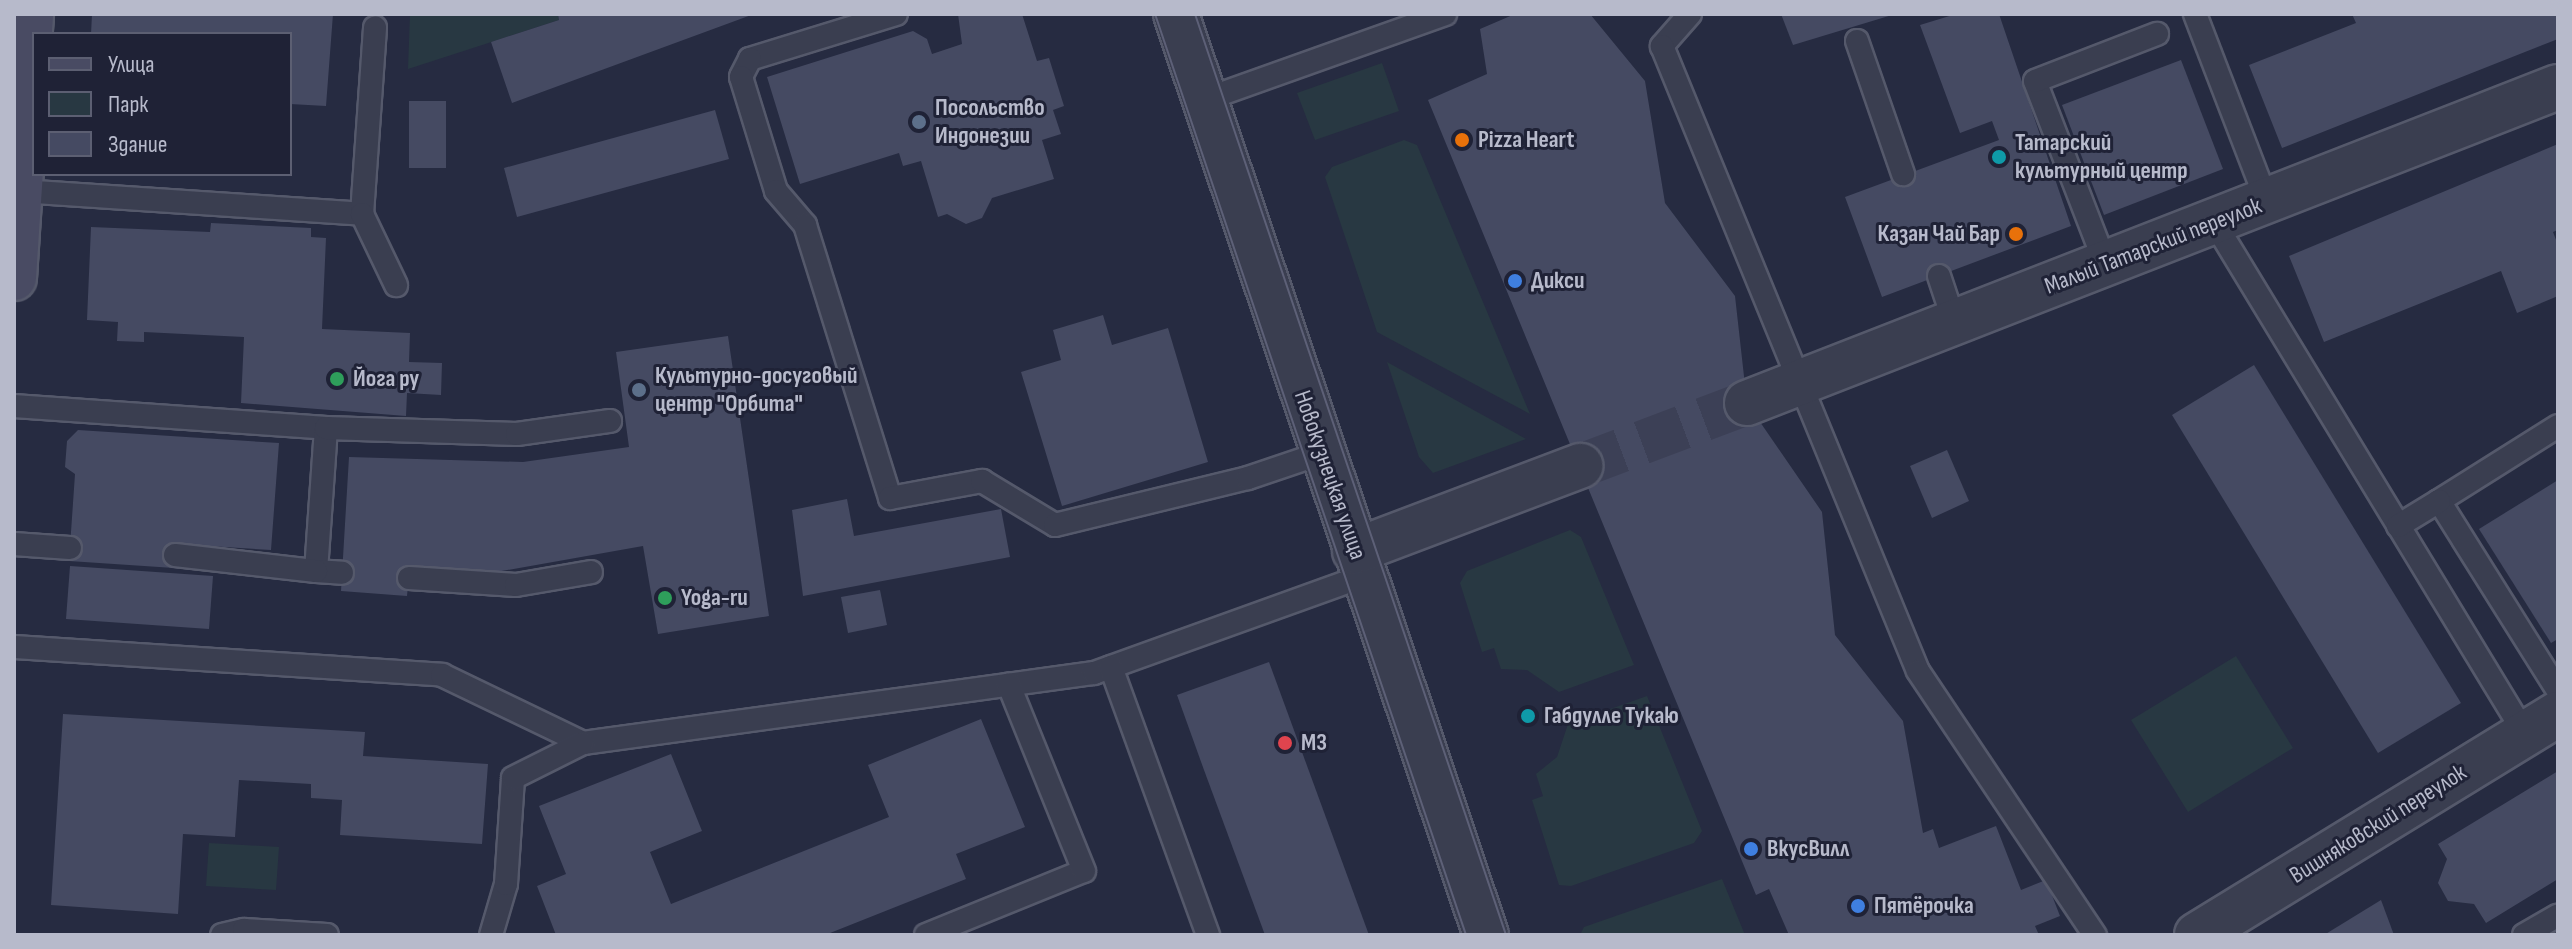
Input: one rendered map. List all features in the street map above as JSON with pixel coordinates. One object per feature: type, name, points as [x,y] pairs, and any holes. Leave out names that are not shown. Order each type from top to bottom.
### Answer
[{"type":"street","points":[[14,278],[31,14]]},
{"type":"street","name":"Новокузнецкая улица","points":[[1176,14],[1486,935]]},
{"type":"street","name":"Малый Татарский переулок","points":[[1747,403],[2558,87]]},
{"type":"street","points":[[1359,564],[1580,466]]},
{"type":"street","name":"Вишняковский переулок","points":[[2222,929],[2541,724]]},
{"type":"lane","points":[[896,14],[750,59],[741,77],[776,191],[805,225],[890,498],[982,481],[1055,525],[1248,478],[1322,453]]},
{"type":"lane","points":[[1204,100],[1445,14]]},
{"type":"lane","points":[[1690,14],[1662,46],[1918,671],[2095,935]]},
{"type":"lane","points":[[2195,14],[2267,202]]},
{"type":"lane","points":[[375,27],[362,214],[396,285]]},
{"type":"lane","points":[[2106,265],[2035,81],[2157,34]]},
{"type":"lane","points":[[1857,41],[1903,174]]},
{"type":"lane","points":[[18,180],[362,214]]},
{"type":"lane","points":[[2214,222],[2398,526],[2541,724]]},
{"type":"lane","points":[[1939,276],[1955,324]]},
{"type":"lane","points":[[14,406],[326,428],[517,434],[610,421]]},
{"type":"lane","points":[[2398,526],[2558,426]]},
{"type":"lane","points":[[316,571],[326,428]]},
{"type":"lane","points":[[2439,501],[2558,691]]},
{"type":"lane","points":[[14,544],[70,548]]},
{"type":"lane","points":[[175,555],[342,573]]},
{"type":"lane","points":[[491,935],[506,884],[513,778],[583,743],[1009,685],[1111,667],[1359,564]]},
{"type":"lane","points":[[409,578],[516,585],[591,572]]},
{"type":"lane","points":[[14,647],[442,675],[583,743]]},
{"type":"lane","points":[[1111,667],[1208,935]]},
{"type":"lane","points":[[926,935],[1084,871],[1009,685]]},
{"type":"lane","points":[[2524,935],[2558,915]]},
{"type":"lane","points":[[222,935],[244,930],[327,935]]},
{"type":"green space","points":[[410,14],[558,14],[559,20],[408,69]]},
{"type":"green space","points":[[1382,63],[1399,111],[1315,140],[1297,93]]},
{"type":"green space","points":[[1404,140],[1417,145],[1530,414],[1377,332],[1325,177],[1332,167]]},
{"type":"green space","points":[[1387,362],[1526,439],[1433,473],[1419,457]]},
{"type":"green space","points":[[1570,530],[1581,537],[1634,665],[1559,692],[1527,670],[1501,669],[1494,648],[1482,652],[1460,583],[1467,571]]},
{"type":"green space","points":[[2236,656],[2293,748],[2188,812],[2131,720]]},
{"type":"green space","points":[[1647,696],[1702,831],[1694,843],[1571,886],[1559,885],[1532,800],[1543,796],[1536,774],[1557,757],[1568,724]]},
{"type":"green space","points":[[209,843],[279,847],[276,890],[206,886]]},
{"type":"green space","points":[[1722,879],[1745,935],[1580,935],[1584,927]]},
{"type":"building","points":[[92,14],[333,14],[326,106],[292,104],[292,32],[91,32]]},
{"type":"building","points":[[558,14],[754,14],[512,103],[491,42],[559,20]]},
{"type":"building","name":"Посольство Индонезии","points":[[958,14],[1022,14],[1037,61],[1049,58],[1064,106],[1053,110],[1061,134],[1042,140],[1054,179],[992,198],[982,218],[966,224],[947,214],[938,217],[921,161],[903,166],[899,153],[800,184],[767,77],[913,31],[927,39],[932,54],[962,44]]},
{"type":"building","points":[[1515,14],[1590,14],[1645,81],[1665,203],[1735,296],[1747,403],[1822,512],[1835,635],[1903,721],[1923,833],[1933,829],[1939,848],[1996,826],[2021,890],[2046,880],[2060,916],[2035,926],[2039,935],[1789,935],[1769,889],[1756,895],[1428,100],[1487,74],[1480,29]]},
{"type":"building","points":[[1781,14],[1892,14],[1892,15],[1793,45]]},
{"type":"building","name":"Татарский культурный центр","points":[[1956,14],[1999,14],[2071,226],[1882,297],[1845,197],[1999,140],[1992,121],[1960,133],[1920,25]]},
{"type":"building","points":[[2352,14],[2558,14],[2558,39],[2282,148],[2249,65],[2356,23]]},
{"type":"building","points":[[2181,60],[2223,169],[2104,215],[2062,105]]},
{"type":"building","points":[[409,101],[446,101],[446,168],[409,168]]},
{"type":"building","points":[[715,110],[729,159],[517,217],[504,168]]},
{"type":"building","points":[[2558,144],[2558,230],[2553,232],[2558,245],[2558,296],[2517,313],[2501,271],[2324,342],[2289,256]]},
{"type":"building","points":[[211,223],[311,228],[311,237],[326,238],[322,329],[410,333],[409,362],[442,363],[441,395],[407,393],[406,416],[241,403],[244,337],[144,332],[144,342],[117,341],[118,322],[87,320],[91,227],[210,232]]},
{"type":"building","points":[[1103,315],[1112,345],[1168,328],[1208,462],[1062,506],[1021,372],[1061,360],[1053,330]]},
{"type":"building","points":[[728,336],[769,616],[658,634],[643,546],[496,572],[410,565],[407,596],[341,591],[349,457],[523,462],[629,447],[616,352]]},
{"type":"building","points":[[2254,365],[2461,703],[2378,753],[2172,415]]},
{"type":"building","points":[[78,430],[279,443],[271,550],[176,544],[174,568],[69,561],[75,474],[65,467],[67,441]]},
{"type":"building","points":[[1947,450],[1969,501],[1932,518],[1910,466]]},
{"type":"building","points":[[2558,480],[2558,639],[2551,643],[2479,529]]},
{"type":"building","points":[[847,499],[854,536],[1001,509],[1010,557],[803,596],[792,510]]},
{"type":"building","points":[[70,566],[213,576],[209,629],[66,619]]},
{"type":"building","points":[[880,590],[887,625],[848,633],[841,597]]},
{"type":"building","points":[[1269,662],[1369,935],[1265,935],[1204,770],[1177,695]]},
{"type":"building","points":[[63,714],[365,732],[363,756],[488,764],[482,844],[340,835],[342,800],[311,798],[311,784],[239,780],[235,837],[183,834],[178,914],[51,905]]},
{"type":"building","points":[[981,719],[1025,827],[956,854],[966,879],[825,935],[556,935],[537,886],[566,874],[539,806],[671,754],[702,831],[650,852],[671,904],[889,817],[868,765]]},
{"type":"building","points":[[2558,771],[2558,879],[2486,923],[2474,904],[2448,901],[2438,883],[2447,859],[2438,844]]},
{"type":"building","points":[[2381,900],[2394,935],[2324,935]]},
{"type":"tunnel","points":[[1580,466],[1747,403]]},
{"type":"tram line","points":[[1155,14],[1466,935]]},
{"type":"tram line","points":[[1195,14],[1506,935]]},
{"type":"place","name":"Посольство Индонезии","points":[[919,122]]},
{"type":"place","name":"Pizza Heart","points":[[1462,140]]},
{"type":"place","name":"Татарский культурный центр","points":[[1999,157]]},
{"type":"place","name":"Казан Чай Бар","points":[[2016,234]]},
{"type":"place","name":"Дикси","points":[[1515,281]]},
{"type":"place","name":"Йога ру","points":[[337,379]]},
{"type":"place","name":"Культурно-досуговый центр \"Орбита\"","points":[[639,390]]},
{"type":"place","name":"Yoga-ru","points":[[665,598]]},
{"type":"place","name":"Габдулле Тукаю","points":[[1528,716]]},
{"type":"place","name":"М3","points":[[1285,743]]},
{"type":"place","name":"ВкусВилл","points":[[1751,849]]},
{"type":"place","name":"Пятёрочка","points":[[1858,906]]}]
